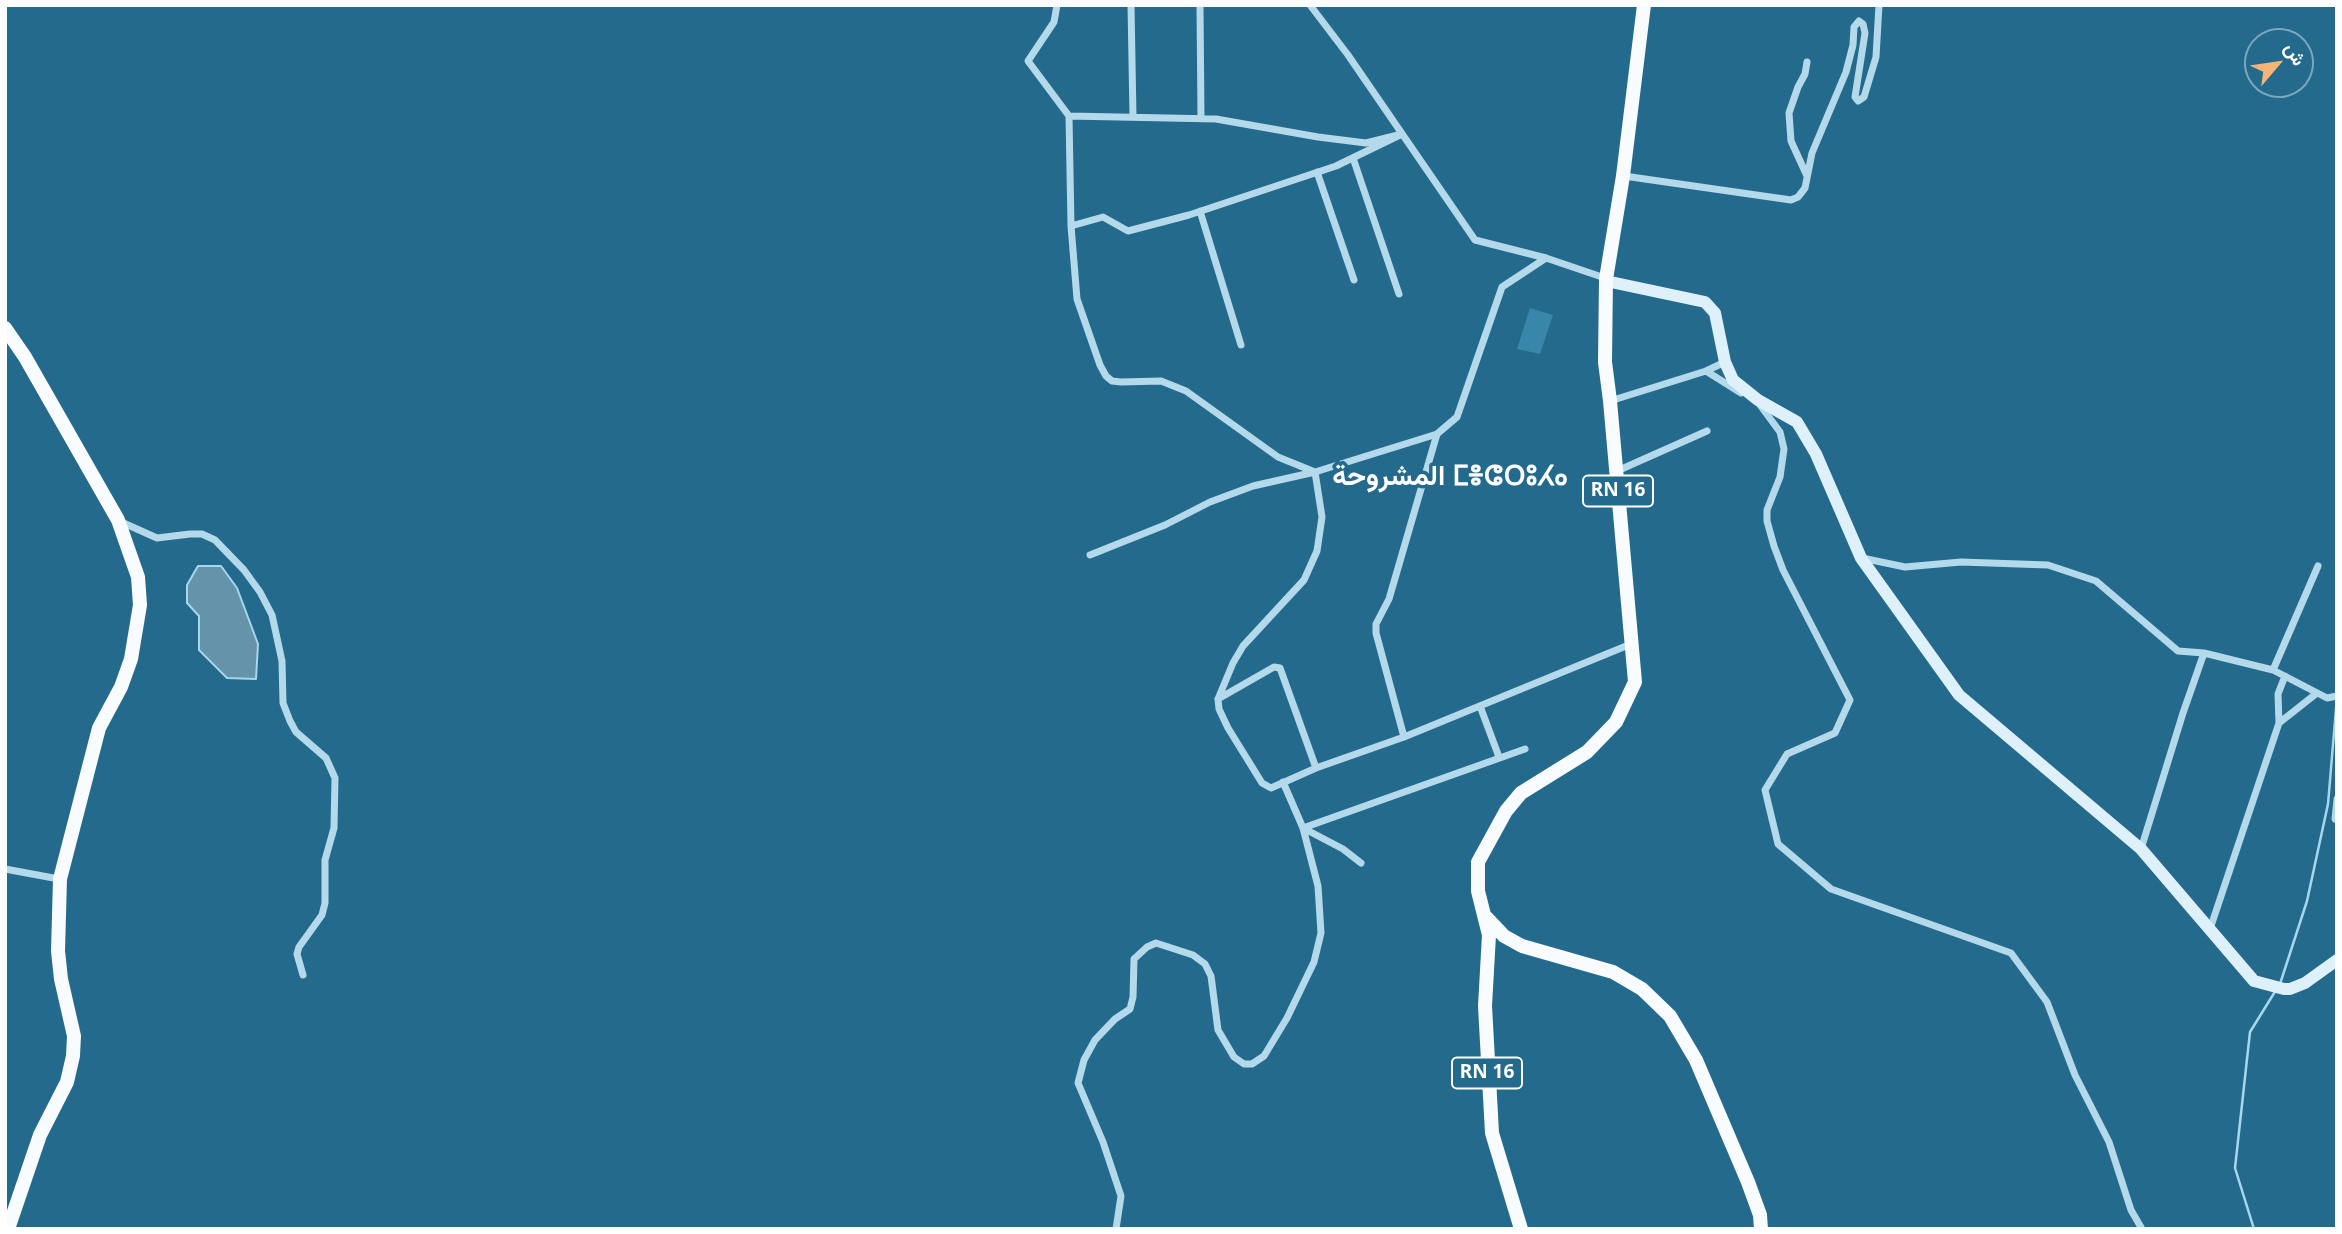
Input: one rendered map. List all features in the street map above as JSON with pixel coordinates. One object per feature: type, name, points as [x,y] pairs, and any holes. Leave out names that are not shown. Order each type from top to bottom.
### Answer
[{"type":"main road","name":"RN 16","points":[[1521,1229],[1493,1133],[1485,1006],[1489,935],[1478,891],[1478,862],[1506,811],[1521,793],[1587,752],[1616,722],[1635,682],[1605,362],[1606,280],[1623,176],[1644,5]]},
{"type":"main road","points":[[1606,280],[1704,302],[1715,313],[1725,362],[1733,380],[1758,400],[1797,422],[1816,454],[1861,558],[1959,695],[2141,849],[2254,981],[2284,989],[2305,983],[2337,960]]},
{"type":"main road","points":[[5,328],[118,520],[138,577],[140,605],[131,659],[121,687],[99,728],[60,879],[58,951],[61,979],[74,1037],[74,1056],[68,1082],[40,1135],[8,1229]]},
{"type":"main road","points":[[1484,914],[1504,936],[1522,946],[1613,972],[1642,989],[1670,1016],[1696,1060],[1748,1182],[1760,1215],[1761,1229]]},
{"type":"street","points":[[1057,5],[1054,22],[1028,61],[1069,116],[1071,226],[1077,299],[1106,376],[1112,381],[1121,382],[1161,382],[1186,391],[1278,457],[1315,472]]},
{"type":"street","points":[[1131,5],[1133,117]]},
{"type":"street","points":[[1200,5],[1201,118]]},
{"type":"street","points":[[1310,5],[1348,55],[1475,240],[1546,258],[1606,280]]},
{"type":"street","points":[[1623,176],[1791,200],[1805,188],[1812,153],[1846,72],[1853,45],[1854,27],[1859,21],[1863,24],[1865,33],[1856,97],[1858,101],[1864,97],[1876,57],[1879,5]]},
{"type":"street","points":[[1807,62],[1805,74],[1789,113],[1791,141],[1807,176]]},
{"type":"street","points":[[1069,116],[1216,119],[1366,143],[1402,134]]},
{"type":"street","points":[[1071,226],[1103,217],[1128,231],[1200,211],[1317,172],[1402,134]]},
{"type":"street","points":[[1353,158],[1399,294]]},
{"type":"street","points":[[1317,172],[1354,281]]},
{"type":"street","points":[[1200,211],[1241,345]]},
{"type":"street","points":[[1090,555],[1253,486],[1315,472],[1437,433],[1457,417],[1502,287],[1546,258]]},
{"type":"street","points":[[1610,401],[1725,362]]},
{"type":"street","points":[[1706,370],[1760,405],[1780,432],[1784,449],[1780,477],[1767,510],[1767,521],[1783,570],[1850,700],[1835,733],[1787,754],[1765,790],[1778,844],[1831,889],[2011,953],[2047,1002],[2075,1075],[2109,1142],[2131,1210],[2142,1229]]},
{"type":"street","points":[[1616,471],[1707,432]]},
{"type":"street","points":[[1404,737],[1376,633],[1376,624],[1390,599],[1437,433]]},
{"type":"street","points":[[1315,472],[1322,517],[1317,551],[1304,580],[1243,646],[1218,699],[1219,709],[1228,728],[1262,783],[1271,788],[1631,644]]},
{"type":"street","points":[[118,520],[157,538],[202,534],[215,540],[244,570],[272,615],[282,661],[283,703],[296,732],[326,758],[335,778],[334,828],[325,860],[326,903],[322,915],[299,947],[297,954],[303,975]]},
{"type":"street","points":[[1861,558],[1905,567],[1961,562],[2048,565],[2096,581],[2178,651],[2204,653],[2273,670],[2317,694],[2327,698],[2337,696]]},
{"type":"street","points":[[2273,670],[2318,566]]},
{"type":"street","points":[[2141,849],[2204,653]]},
{"type":"street","points":[[1218,699],[1274,667],[1280,667],[1316,768]]},
{"type":"street","points":[[2210,929],[2279,723],[2278,694],[2284,676]]},
{"type":"street","points":[[2279,723],[2317,694]]},
{"type":"street","points":[[1480,706],[1499,757]]},
{"type":"street","points":[[1303,828],[1525,749]]},
{"type":"street","points":[[1116,1229],[1121,1196],[1103,1142],[1078,1083],[1084,1060],[1095,1040],[1115,1018],[1130,1009],[1134,959],[1156,943],[1193,955],[1205,964],[1210,976],[1218,1030],[1234,1057],[1244,1064],[1252,1064],[1264,1056],[1287,1018],[1314,962],[1321,933],[1318,886],[1303,828],[1283,782]]},
{"type":"street","points":[[2337,799],[2337,820]]},
{"type":"street","points":[[1303,828],[1343,849],[1361,863]]},
{"type":"street","points":[[5,869],[60,879]]},
{"type":"shaded area","points":[[1530,308],[1553,315],[1540,354],[1517,349]]},
{"type":"shaded area","points":[[198,566],[221,566],[237,588],[258,644],[256,679],[227,678],[199,650],[199,616],[187,603],[187,585]]},
{"type":"waterway","points":[[2280,984],[2307,901],[2328,804],[2337,697]]},
{"type":"waterway","points":[[2254,1229],[2235,1168],[2250,1032],[2276,990]]},
{"type":"district","name":"المشروحة ⵎⴻⵛⵔⵓⵃⴰ","points":[[1450,477]]}]
